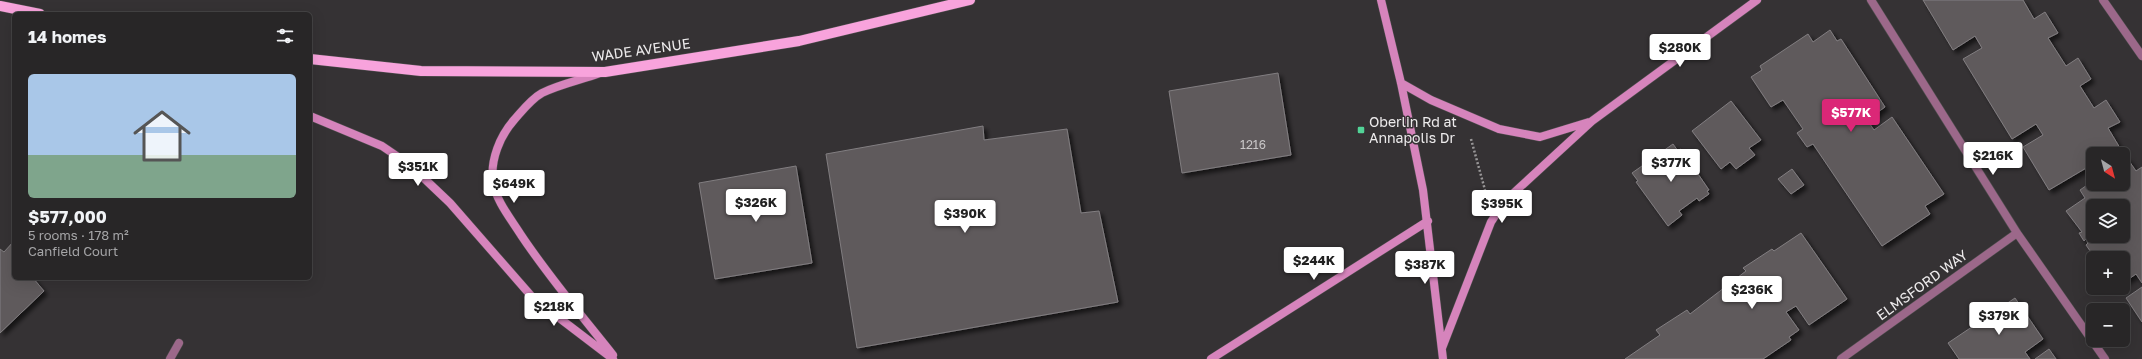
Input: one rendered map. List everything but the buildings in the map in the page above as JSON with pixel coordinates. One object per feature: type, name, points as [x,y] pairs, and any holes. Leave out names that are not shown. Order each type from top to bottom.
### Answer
[{"type":"main road","name":"WADE AVENUE","points":[[312,59],[420,71],[605,72],[799,41],[970,0]]},
{"type":"main road","points":[[1442,348],[1491,222],[1505,201],[1592,121],[1757,0]]},
{"type":"main road","points":[[1382,2],[1401,83],[1428,220],[1443,359]]},
{"type":"main road","points":[[0,6],[30,12]]},
{"type":"main road","points":[[605,72],[541,94],[525,108],[510,125],[497,151],[493,166],[493,181],[497,194],[508,216],[541,265],[614,359]]},
{"type":"main road","points":[[1401,83],[1431,100],[1506,130],[1540,137],[1592,121]]},
{"type":"main road","points":[[312,117],[382,146],[410,165],[450,203],[533,298],[614,359]]},
{"type":"main road","points":[[1211,359],[1428,220]]},
{"type":"street","points":[[1871,0],[2017,233],[2105,359]]},
{"type":"street","points":[[2103,0],[2142,56]]},
{"type":"street","name":"ELMSFORD WAY","points":[[1841,359],[2017,233]]},
{"type":"street","points":[[170,359],[179,343]]},
{"type":"path","points":[[1470,136],[1485,190]]},
{"type":"place","name":"Oberlin Rd at Annapolis Dr","points":[[1361,130]]}]
